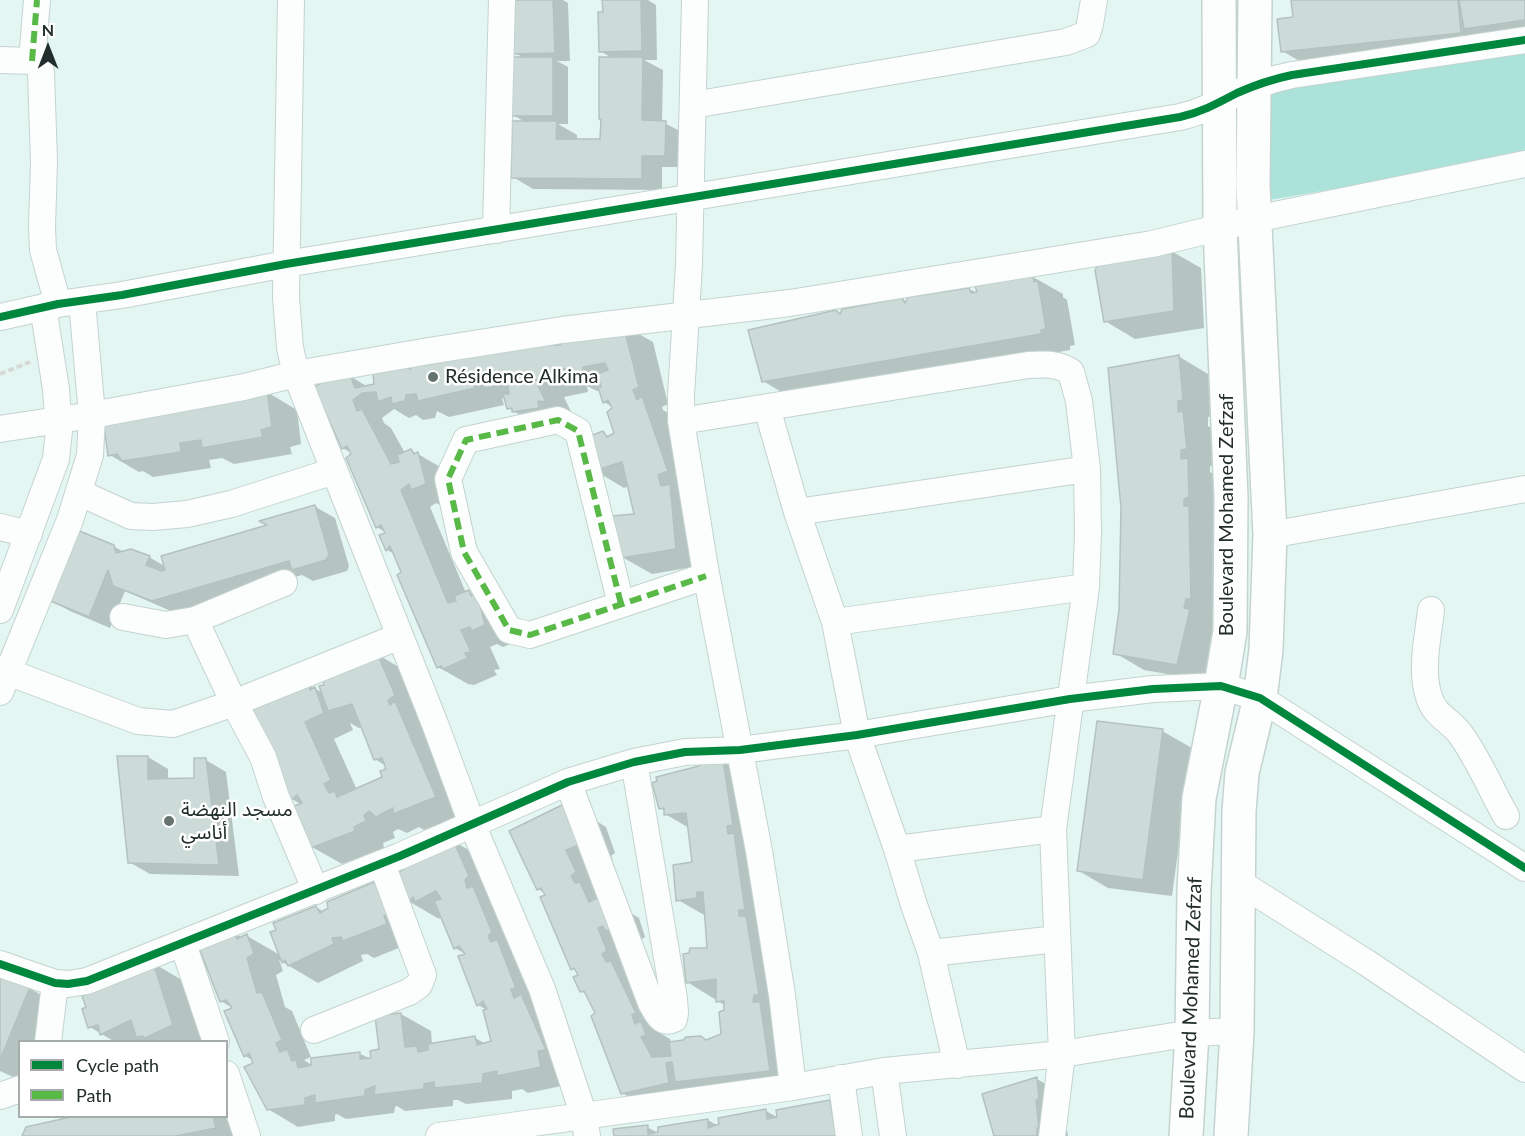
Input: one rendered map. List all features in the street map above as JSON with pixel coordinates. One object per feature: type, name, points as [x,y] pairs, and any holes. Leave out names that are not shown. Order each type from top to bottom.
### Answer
[{"type":"main road","name":"Boulevard Mohamed Zefzaf","points":[[1186,1136],[1192,1033],[1194,890],[1199,798],[1230,631],[1231,542],[1220,228],[1220,0]]},
{"type":"main road","name":"Boulevard Mohamed Zefzaf","points":[[1231,1136],[1237,1031],[1239,811],[1242,773],[1260,698],[1266,650],[1270,535],[1255,219],[1255,0]]},
{"type":"street","points":[[32,61],[37,0]]},
{"type":"street","points":[[291,0],[286,264],[287,326],[296,374],[472,824],[542,989],[585,1126]]},
{"type":"street","points":[[496,230],[502,0]]},
{"type":"street","points":[[695,0],[691,197],[681,421],[706,576],[759,851],[782,994],[793,1087]]},
{"type":"street","points":[[693,105],[1066,42],[1087,34],[1094,0]]},
{"type":"street","points":[[0,316],[286,264],[1180,117],[1199,113],[1273,79],[1525,40]]},
{"type":"street","points":[[0,60],[32,61],[39,64],[41,72],[43,250],[61,304],[92,415],[90,455],[80,493],[3,678],[138,721],[173,724],[234,704],[400,636]]},
{"type":"street","points":[[0,429],[92,415],[244,387],[296,374],[562,330],[790,303],[1152,244],[1255,219],[1525,164]]},
{"type":"street","points":[[0,610],[7,571],[29,534],[56,459],[59,420],[51,354],[61,304]]},
{"type":"street","points":[[681,421],[1028,365],[1059,366],[1071,372],[1079,401],[1087,469],[1086,587],[1053,829],[1062,1054],[1052,1136]]},
{"type":"street","points":[[767,408],[797,512],[835,622],[857,735],[931,953],[957,1065]]},
{"type":"street","points":[[621,604],[578,431],[558,420],[466,440],[448,479],[464,552],[509,630],[530,635],[706,576]]},
{"type":"street","points":[[797,512],[1087,469]]},
{"type":"street","points":[[80,493],[132,516],[153,517],[187,514],[231,504],[334,471]]},
{"type":"street","points":[[1270,535],[1525,489]]},
{"type":"street","points":[[0,527],[29,534]]},
{"type":"street","points":[[123,617],[166,625],[195,620],[284,583]]},
{"type":"street","points":[[835,622],[1086,587]]},
{"type":"street","points":[[1431,610],[1426,656],[1429,698],[1437,713],[1461,734],[1516,811],[1475,835]]},
{"type":"street","points":[[195,620],[234,704],[263,757],[276,797],[316,891]]},
{"type":"street","points":[[0,964],[55,982],[68,984],[87,981],[382,864],[568,782],[634,762],[685,752],[740,750],[857,735],[1070,699],[1153,689],[1221,686],[1260,698],[1525,868]]},
{"type":"street","points":[[568,782],[651,1003],[663,1021],[669,1021],[674,1018],[674,999],[634,762]]},
{"type":"street","points":[[897,849],[1053,829]]},
{"type":"street","points":[[314,1029],[409,992],[419,985],[423,975],[382,864]]},
{"type":"street","points":[[1237,881],[1367,963],[1525,1069]]},
{"type":"street","points":[[931,953],[1057,939]]},
{"type":"street","points":[[183,944],[216,1040]]},
{"type":"street","points":[[48,1040],[55,982]]},
{"type":"street","points":[[439,1136],[585,1126],[884,1071],[1062,1054],[1192,1033],[1237,1031]]},
{"type":"street","points":[[884,1071],[893,1136]]},
{"type":"street","points":[[841,1078],[849,1136]]},
{"type":"street","points":[[228,1080],[247,1136]]},
{"type":"street","points":[[0,1096],[18,1090]]},
{"type":"path","points":[[0,374],[51,354]]},
{"type":"shaded area","points":[[1525,31],[1525,156],[1258,202],[1258,78]]},
{"type":"building","points":[[512,0],[553,0],[555,53],[513,54]]},
{"type":"building","points":[[602,0],[641,0],[642,51],[599,52],[598,12],[603,12]]},
{"type":"building","points":[[1291,0],[1458,0],[1461,33],[1281,52],[1277,19],[1293,17]]},
{"type":"building","points":[[1459,0],[1525,0],[1525,20],[1464,29]]},
{"type":"building","points":[[512,57],[553,57],[553,116],[511,116]]},
{"type":"building","points":[[599,57],[643,57],[642,120],[666,121],[665,156],[642,156],[642,179],[511,178],[512,121],[557,121],[556,139],[600,139]]},
{"type":"building","points":[[1172,250],[1174,311],[1104,322],[1095,270],[1099,263]]},
{"type":"building","points":[[1033,275],[1034,282],[1038,281],[1046,329],[1041,330],[1041,334],[762,382],[748,330],[836,310],[840,314],[842,309],[902,298],[905,303],[908,297],[969,288],[971,293],[977,292],[975,286]]},
{"type":"building","points":[[623,324],[639,387],[633,390],[637,400],[642,396],[668,471],[658,475],[661,486],[670,484],[676,549],[621,558],[611,516],[634,514],[622,462],[593,471],[585,438],[603,431],[607,437],[614,433],[607,412],[612,408],[608,400],[603,403],[598,387],[601,387],[597,374],[608,370],[605,363],[583,367],[583,374],[565,375],[566,369],[558,368],[559,375],[535,380],[546,402],[538,401],[539,408],[512,412],[512,408],[507,409],[503,394],[509,394],[508,385],[484,388],[482,381],[473,382],[475,388],[418,401],[416,394],[406,395],[405,401],[392,404],[391,397],[378,402],[376,392],[362,393],[353,400],[357,411],[362,409],[391,464],[399,462],[397,455],[411,449],[414,454],[418,452],[426,484],[411,490],[409,484],[401,490],[448,603],[456,601],[454,596],[469,590],[471,596],[477,592],[485,625],[472,631],[470,627],[461,630],[471,652],[465,653],[468,658],[443,669],[441,666],[437,668],[397,575],[401,572],[390,546],[386,551],[379,535],[385,533],[381,525],[376,528],[346,458],[351,454],[347,446],[342,449],[314,387],[336,375],[338,380],[350,375],[355,388],[374,384],[373,373],[386,372],[386,365],[411,369],[410,362],[425,359],[426,365],[552,338],[552,345],[561,345],[562,339]]},
{"type":"building","points":[[1179,355],[1183,400],[1178,401],[1178,412],[1183,411],[1187,449],[1181,450],[1181,459],[1188,458],[1189,497],[1184,499],[1184,506],[1189,506],[1191,599],[1186,599],[1184,608],[1190,609],[1177,665],[1113,654],[1119,610],[1121,508],[1108,368]]},
{"type":"building","points":[[267,391],[272,427],[261,430],[263,437],[202,448],[201,440],[180,443],[181,452],[122,461],[117,454],[108,456],[103,419]]},
{"type":"building","points":[[315,505],[329,554],[326,560],[292,570],[289,561],[152,601],[113,586],[108,570],[89,617],[48,600],[77,530],[114,545],[116,553],[131,549],[150,556],[146,565],[162,571],[165,570],[161,556],[267,525],[259,521]]},
{"type":"building","points":[[377,653],[395,695],[388,700],[390,705],[395,701],[436,797],[393,814],[393,808],[376,817],[369,811],[364,815],[366,821],[354,827],[355,831],[311,848],[294,806],[302,803],[297,795],[291,800],[251,706],[309,683],[310,690],[315,687],[324,713],[305,722],[331,780],[324,784],[329,793],[335,791],[337,797],[382,777],[380,771],[386,769],[382,758],[374,760],[352,704],[328,711],[319,686],[324,685],[322,677]]},
{"type":"building","points":[[1097,721],[1163,729],[1143,880],[1077,871]]},
{"type":"building","name":"مسجد النهضة أناسي","points":[[117,756],[148,756],[148,779],[194,778],[194,758],[206,758],[219,865],[128,863]]},
{"type":"building","points":[[723,760],[733,825],[727,826],[728,834],[734,833],[745,910],[739,910],[739,916],[746,916],[759,995],[754,995],[753,1002],[760,1002],[770,1071],[675,1082],[672,1062],[666,1063],[669,1083],[621,1094],[591,1016],[595,1013],[584,991],[580,992],[573,977],[578,975],[574,968],[571,970],[540,897],[545,895],[541,888],[537,890],[509,831],[568,802],[584,843],[566,850],[576,872],[571,876],[575,883],[580,882],[589,902],[603,895],[615,928],[605,931],[603,926],[598,928],[607,951],[602,954],[606,962],[611,961],[636,1013],[632,1015],[635,1024],[641,1021],[646,1035],[641,1037],[652,1057],[671,1056],[669,1042],[701,1036],[706,1040],[721,1034],[719,1012],[724,1010],[724,1001],[716,1002],[716,979],[686,983],[683,954],[689,953],[690,948],[707,948],[703,892],[697,892],[697,898],[676,901],[673,865],[692,862],[686,813],[664,815],[664,808],[659,809],[652,783],[657,781],[656,777],[699,766],[704,761]]},
{"type":"building","points":[[453,840],[469,876],[465,880],[467,888],[473,886],[492,932],[488,936],[491,942],[497,939],[516,988],[511,989],[514,998],[521,994],[546,1050],[538,1051],[541,1067],[497,1076],[497,1071],[483,1074],[482,1083],[435,1088],[434,1082],[424,1084],[424,1089],[374,1095],[375,1086],[365,1090],[365,1096],[315,1103],[315,1095],[305,1098],[305,1105],[267,1110],[244,1067],[253,1063],[249,1053],[244,1057],[224,1011],[232,1008],[226,1000],[220,1002],[199,948],[233,930],[237,939],[247,934],[254,954],[247,958],[257,993],[262,992],[282,1040],[276,1043],[280,1052],[287,1049],[292,1061],[296,1060],[298,1068],[311,1065],[311,1058],[360,1052],[360,1059],[371,1058],[370,1051],[379,1049],[375,1016],[401,1013],[405,1047],[417,1046],[418,1052],[428,1050],[428,1044],[475,1036],[477,1045],[491,1041],[483,1010],[487,1009],[483,1001],[477,1006],[458,956],[465,954],[459,946],[454,949],[434,901],[441,899],[436,891],[415,902],[413,897],[409,903],[397,873],[404,869],[401,864]]},
{"type":"building","points":[[374,882],[392,914],[384,916],[387,924],[343,941],[341,937],[332,938],[334,944],[288,966],[285,960],[282,963],[270,932],[276,930],[273,923],[316,906],[320,913],[328,908],[327,902]]},
{"type":"building","points":[[153,962],[173,1025],[145,1038],[136,1037],[131,1020],[100,1035],[98,1025],[88,1028],[82,1009],[86,1007],[82,996]]},
{"type":"building","points":[[0,975],[30,987],[0,1060]]},
{"type":"building","points":[[1037,1077],[1039,1099],[1036,1100],[1039,1128],[1037,1128],[1037,1136],[994,1136],[982,1094]]},
{"type":"building","points":[[830,1100],[836,1136],[614,1136],[613,1129],[648,1125],[648,1134],[658,1132],[658,1127],[708,1119],[708,1128],[719,1124],[718,1118],[766,1109],[767,1119],[777,1117],[776,1110]]},
{"type":"building","points":[[66,1118],[214,1118],[216,1128],[176,1136],[22,1136],[26,1127]]},
{"type":"marked path","points":[[32,61],[37,0]]},
{"type":"marked path","points":[[621,604],[578,431],[558,420],[466,440],[448,479],[464,552],[509,630],[530,635],[706,576]]},
{"type":"cycle path","points":[[0,317],[58,304],[122,295],[286,264],[1180,117],[1203,110],[1251,87],[1292,75],[1525,40]]},
{"type":"cycle path","points":[[0,964],[55,983],[68,984],[87,981],[400,856],[568,782],[634,762],[685,752],[740,750],[857,735],[1070,699],[1153,689],[1221,686],[1260,698],[1525,868]]},
{"type":"place","name":"Résidence Alkima","points":[[433,377]]},
{"type":"place","name":"مسجد النهضة أناسي","points":[[169,821]]}]
